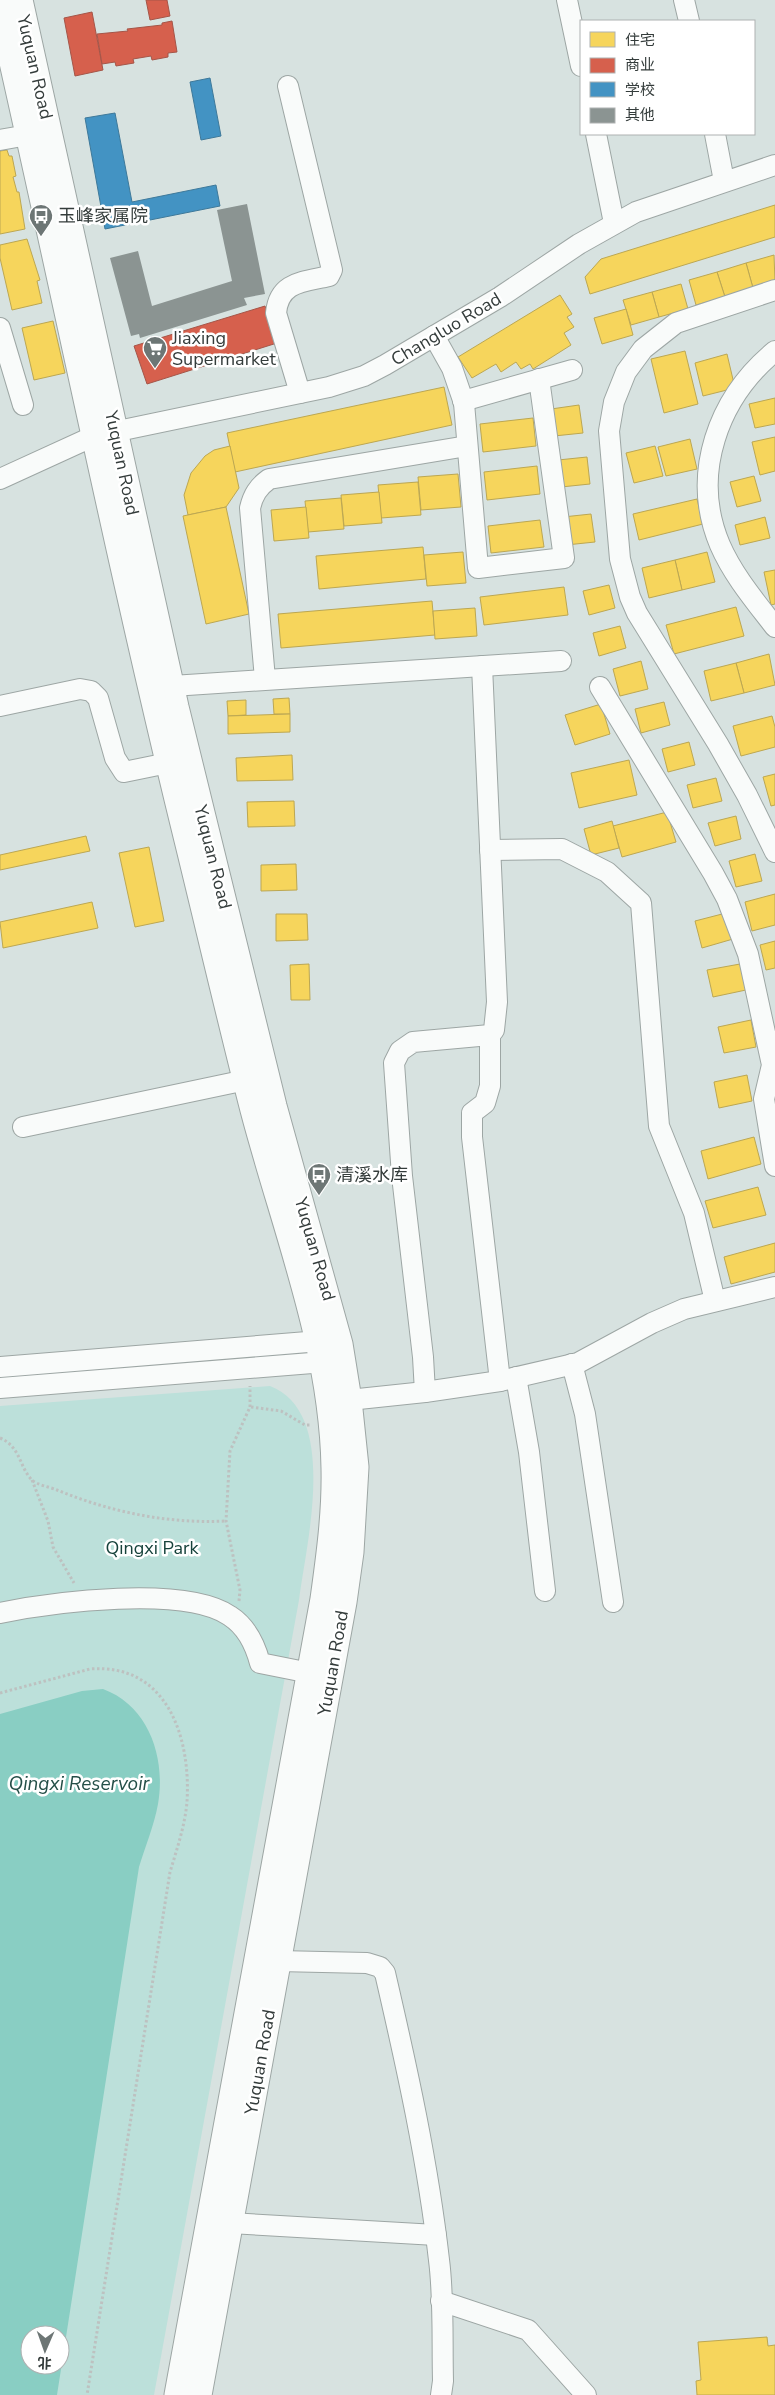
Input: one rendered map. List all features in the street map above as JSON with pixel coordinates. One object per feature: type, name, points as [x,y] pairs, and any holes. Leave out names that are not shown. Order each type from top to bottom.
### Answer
[{"type":"main road","name":"Yuquan Road","points":[[20,0],[168,763],[246,1080],[331,1351],[349,1400],[356,1467],[351,1552],[344,1602],[198,2395]]},
{"type":"main road","name":"Yuquan Road","points":[[0,9],[28,134],[172,686],[274,1106],[331,1351],[331,1426],[334,1467],[330,1542],[323,1599],[177,2395]]},
{"type":"street","points":[[567,0],[580,61]]},
{"type":"street","points":[[684,0],[689,20]]},
{"type":"street","points":[[288,86],[332,270],[329,276],[293,285],[282,292],[277,304],[276,312],[300,393]]},
{"type":"street","points":[[0,140],[28,134]]},
{"type":"street","points":[[596,135],[614,223]]},
{"type":"street","points":[[715,135],[724,181]]},
{"type":"street","name":"Changluo Road","points":[[0,479],[105,434],[329,387],[364,376],[500,297],[614,223],[665,201],[775,164]]},
{"type":"street","points":[[775,290],[676,323],[662,332],[643,349],[626,372],[614,402],[609,430],[620,559],[630,597],[637,613],[738,778],[775,852]]},
{"type":"street","points":[[0,328],[23,405]]},
{"type":"street","points":[[434,336],[452,368],[463,401],[478,568],[564,558],[540,379]]},
{"type":"street","points":[[775,351],[754,371],[728,408],[713,438],[707,471],[709,508],[720,544],[738,578],[775,627]]},
{"type":"street","points":[[463,401],[572,370]]},
{"type":"street","points":[[265,679],[250,508],[252,499],[261,485],[269,479],[467,446]]},
{"type":"street","points":[[172,686],[561,661]]},
{"type":"street","points":[[482,666],[498,1002],[494,1030],[490,1035],[490,1086],[485,1103],[472,1113],[472,1137],[508,1379],[529,1452],[545,1591]]},
{"type":"street","points":[[600,686],[726,899],[748,954],[773,1065],[764,1098],[775,1166]]},
{"type":"street","points":[[0,706],[80,689],[91,691],[98,698],[115,758],[124,772],[168,763]]},
{"type":"street","points":[[490,850],[562,849],[607,872],[641,903],[659,1126],[694,1213],[715,1301]]},
{"type":"street","points":[[425,1392],[423,1357],[402,1176],[394,1063],[400,1051],[413,1042],[490,1035]]},
{"type":"street","points":[[23,1128],[246,1080]]},
{"type":"street","points":[[349,1400],[425,1392],[508,1379],[572,1364],[676,1312],[775,1287]]},
{"type":"street","points":[[0,1367],[331,1351]]},
{"type":"street","points":[[0,1388],[250,1368],[331,1351]]},
{"type":"street","points":[[572,1364],[585,1414],[613,1602]]},
{"type":"street","points":[[0,1613],[84,1602],[176,1599],[221,1611],[237,1621],[252,1639],[260,1663],[310,1673]]},
{"type":"street","points":[[278,1961],[367,1963],[380,1967],[385,1973],[406,2063],[429,2184],[440,2262],[443,2381],[441,2395]]},
{"type":"street","points":[[230,2223],[436,2234]]},
{"type":"street","points":[[441,2301],[528,2330],[586,2395]]},
{"type":"path","points":[[237,1621],[240,1590],[226,1521],[230,1451],[250,1407],[250,1368]]},
{"type":"path","points":[[250,1407],[281,1411],[306,1425],[331,1426]]},
{"type":"path","points":[[0,1438],[16,1451],[32,1480],[48,1522],[53,1547],[84,1602]]},
{"type":"path","points":[[32,1480],[88,1502],[137,1515],[180,1522],[226,1521]]},
{"type":"path","points":[[0,1694],[90,1669],[103,1668],[126,1672],[146,1681],[162,1696],[172,1715],[185,1763],[187,1795],[185,1816],[170,1872],[87,2395]]},
{"type":"green space","name":"Qingxi Park","points":[[270,1386],[292,1401],[305,1423],[312,1451],[311,1515],[299,1600],[154,2395],[0,2395],[0,1406]]},
{"type":"water","name":"Qingxi Reservoir","points":[[103,1689],[119,1697],[143,1721],[151,1736],[159,1769],[160,1787],[158,1804],[139,1867],[68,2325],[20,2325],[20,2375],[60,2375],[57,2395],[0,2395],[0,1714],[82,1691]]},
{"type":"building: 住宅","points":[[7,150],[9,156],[12,156],[16,176],[13,177],[17,192],[19,192],[25,229],[0,234],[0,151]]},
{"type":"building: 住宅","points":[[775,205],[775,237],[590,294],[585,277],[601,259]]},
{"type":"building: 住宅","points":[[27,239],[40,280],[37,281],[42,303],[12,310],[0,258],[0,245]]},
{"type":"building: 住宅","points":[[774,255],[775,282],[753,288],[746,263]]},
{"type":"building: 住宅","points":[[746,263],[753,288],[725,297],[717,272]]},
{"type":"building: 住宅","points":[[717,272],[725,297],[696,305],[689,280]]},
{"type":"building: 住宅","points":[[681,284],[688,309],[659,317],[652,292]]},
{"type":"building: 住宅","points":[[652,292],[659,317],[631,325],[623,300]]},
{"type":"building: 住宅","points":[[560,295],[572,314],[567,317],[574,327],[564,333],[571,345],[533,369],[530,364],[521,369],[516,362],[501,372],[496,364],[472,378],[458,357]]},
{"type":"building: 住宅","points":[[626,309],[633,335],[602,344],[594,318]]},
{"type":"building: 住宅","points":[[53,321],[65,373],[34,380],[22,328]]},
{"type":"building: 住宅","points":[[685,351],[698,404],[664,413],[651,359]]},
{"type":"building: 住宅","points":[[727,354],[735,388],[703,396],[695,363]]},
{"type":"building: 住宅","points":[[444,387],[452,425],[235,472],[227,433]]},
{"type":"building: 住宅","points":[[775,398],[775,424],[755,428],[749,404]]},
{"type":"building: 住宅","points":[[579,405],[583,433],[554,436],[551,409]]},
{"type":"building: 住宅","points":[[533,418],[536,446],[483,452],[480,424]]},
{"type":"building: 住宅","points":[[775,437],[775,471],[760,475],[752,442]]},
{"type":"building: 住宅","points":[[690,439],[697,469],[666,476],[658,447]]},
{"type":"building: 住宅","points":[[230,446],[239,488],[226,507],[188,515],[184,495],[191,473],[205,456],[214,450]]},
{"type":"building: 住宅","points":[[655,446],[663,476],[634,483],[626,453]]},
{"type":"building: 住宅","points":[[587,457],[590,484],[561,487],[558,460]]},
{"type":"building: 住宅","points":[[537,466],[540,494],[487,500],[484,472]]},
{"type":"building: 住宅","points":[[458,474],[461,507],[421,510],[418,477]]},
{"type":"building: 住宅","points":[[754,476],[761,501],[737,507],[730,482]]},
{"type":"building: 住宅","points":[[418,482],[421,515],[381,518],[378,485]]},
{"type":"building: 住宅","points":[[379,492],[382,523],[344,526],[341,495]]},
{"type":"building: 住宅","points":[[341,498],[344,529],[308,532],[305,501]]},
{"type":"building: 住宅","points":[[697,499],[703,524],[639,540],[633,514]]},
{"type":"building: 住宅","points":[[226,507],[249,614],[206,624],[183,516]]},
{"type":"building: 住宅","points":[[306,507],[309,538],[274,541],[271,510]]},
{"type":"building: 住宅","points":[[591,514],[595,542],[566,545],[563,517]]},
{"type":"building: 住宅","points":[[765,517],[770,538],[740,545],[735,525]]},
{"type":"building: 住宅","points":[[540,520],[544,547],[491,553],[488,526]]},
{"type":"building: 住宅","points":[[423,547],[426,579],[319,589],[316,556]]},
{"type":"building: 住宅","points":[[463,552],[466,583],[427,586],[424,555]]},
{"type":"building: 住宅","points":[[707,552],[715,582],[682,590],[675,560]]},
{"type":"building: 住宅","points":[[675,560],[682,590],[649,598],[642,568]]},
{"type":"building: 住宅","points":[[775,570],[775,604],[771,605],[764,572]]},
{"type":"building: 住宅","points":[[609,585],[615,608],[589,615],[583,591]]},
{"type":"building: 住宅","points":[[564,587],[568,615],[484,625],[480,597]]},
{"type":"building: 住宅","points":[[432,601],[435,635],[281,648],[278,614]]},
{"type":"building: 住宅","points":[[736,607],[744,636],[674,654],[666,625]]},
{"type":"building: 住宅","points":[[475,608],[477,636],[435,639],[433,611]]},
{"type":"building: 住宅","points":[[620,626],[626,648],[599,656],[593,633]]},
{"type":"building: 住宅","points":[[769,654],[775,685],[744,693],[736,663]]},
{"type":"building: 住宅","points":[[641,661],[648,689],[620,696],[613,669]]},
{"type":"building: 住宅","points":[[736,663],[744,693],[711,701],[704,671]]},
{"type":"building: 住宅","points":[[289,698],[290,714],[274,714],[273,699]]},
{"type":"building: 住宅","points":[[246,700],[246,715],[228,716],[227,701]]},
{"type":"building: 住宅","points":[[664,702],[670,725],[641,733],[635,709]]},
{"type":"building: 住宅","points":[[601,704],[610,734],[575,745],[565,715]]},
{"type":"building: 住宅","points":[[290,714],[290,732],[228,734],[228,716]]},
{"type":"building: 住宅","points":[[772,716],[775,727],[775,747],[741,756],[733,726]]},
{"type":"building: 住宅","points":[[689,742],[695,765],[668,772],[662,749]]},
{"type":"building: 住宅","points":[[292,755],[293,780],[237,781],[236,758]]},
{"type":"building: 住宅","points":[[629,760],[637,795],[579,808],[571,773]]},
{"type":"building: 住宅","points":[[775,774],[775,805],[771,806],[763,777]]},
{"type":"building: 住宅","points":[[716,778],[722,801],[693,808],[687,785]]},
{"type":"building: 住宅","points":[[294,801],[295,826],[248,827],[247,802]]},
{"type":"building: 住宅","points":[[667,812],[676,842],[622,857],[613,826]]},
{"type":"building: 住宅","points":[[736,816],[741,839],[715,846],[708,823]]},
{"type":"building: 住宅","points":[[612,821],[619,848],[591,855],[584,829]]},
{"type":"building: 住宅","points":[[86,836],[90,851],[0,870],[0,855]]},
{"type":"building: 住宅","points":[[149,847],[164,921],[135,927],[119,853]]},
{"type":"building: 住宅","points":[[755,854],[762,881],[736,887],[729,861]]},
{"type":"building: 住宅","points":[[296,864],[297,890],[261,891],[261,865]]},
{"type":"building: 住宅","points":[[775,894],[775,925],[752,931],[745,902]]},
{"type":"building: 住宅","points":[[92,902],[98,928],[3,948],[0,922]]},
{"type":"building: 住宅","points":[[726,913],[733,939],[702,948],[695,921]]},
{"type":"building: 住宅","points":[[276,914],[307,914],[308,940],[276,941]]},
{"type":"building: 住宅","points":[[775,941],[775,968],[766,970],[760,945]]},
{"type":"building: 住宅","points":[[309,964],[310,1000],[291,1000],[290,965]]},
{"type":"building: 住宅","points":[[740,964],[746,990],[713,997],[707,970]]},
{"type":"building: 住宅","points":[[751,1020],[756,1047],[724,1053],[718,1027]]},
{"type":"building: 住宅","points":[[747,1075],[752,1101],[719,1108],[714,1082]]},
{"type":"building: 住宅","points":[[754,1137],[761,1164],[708,1179],[701,1151]]},
{"type":"building: 住宅","points":[[758,1187],[766,1215],[713,1228],[705,1201]]},
{"type":"building: 住宅","points":[[775,1243],[775,1272],[731,1284],[724,1257]]},
{"type":"building: 住宅","points":[[767,2337],[768,2346],[775,2345],[775,2395],[697,2395],[696,2381],[701,2380],[698,2342]]},
{"type":"building: 商业","points":[[146,0],[167,0],[170,16],[150,20]]},
{"type":"building: 商业","points":[[92,12],[103,70],[75,76],[64,18]]},
{"type":"building: 商业","points":[[172,21],[177,52],[168,53],[168,57],[152,60],[151,56],[133,59],[134,63],[116,66],[115,62],[102,64],[97,34],[128,31],[127,29],[162,25],[162,23]]},
{"type":"building: 商业","points":[[265,306],[277,343],[147,384],[134,346]]},
{"type":"building: 学校","points":[[210,78],[221,136],[201,140],[190,82]]},
{"type":"building: 学校","points":[[115,113],[132,202],[216,185],[220,206],[105,229],[85,118]]},
{"type":"building: 其他","points":[[247,204],[265,294],[244,298],[247,305],[140,338],[139,334],[131,336],[110,258],[138,251],[152,306],[232,281],[217,210]]},
{"type":"place","name":"玉峰家属院","points":[[41,237]]},
{"type":"place","name":"Jiaxing Supermarket","points":[[155,369]]},
{"type":"place","name":"清溪水库","points":[[319,1196]]}]
